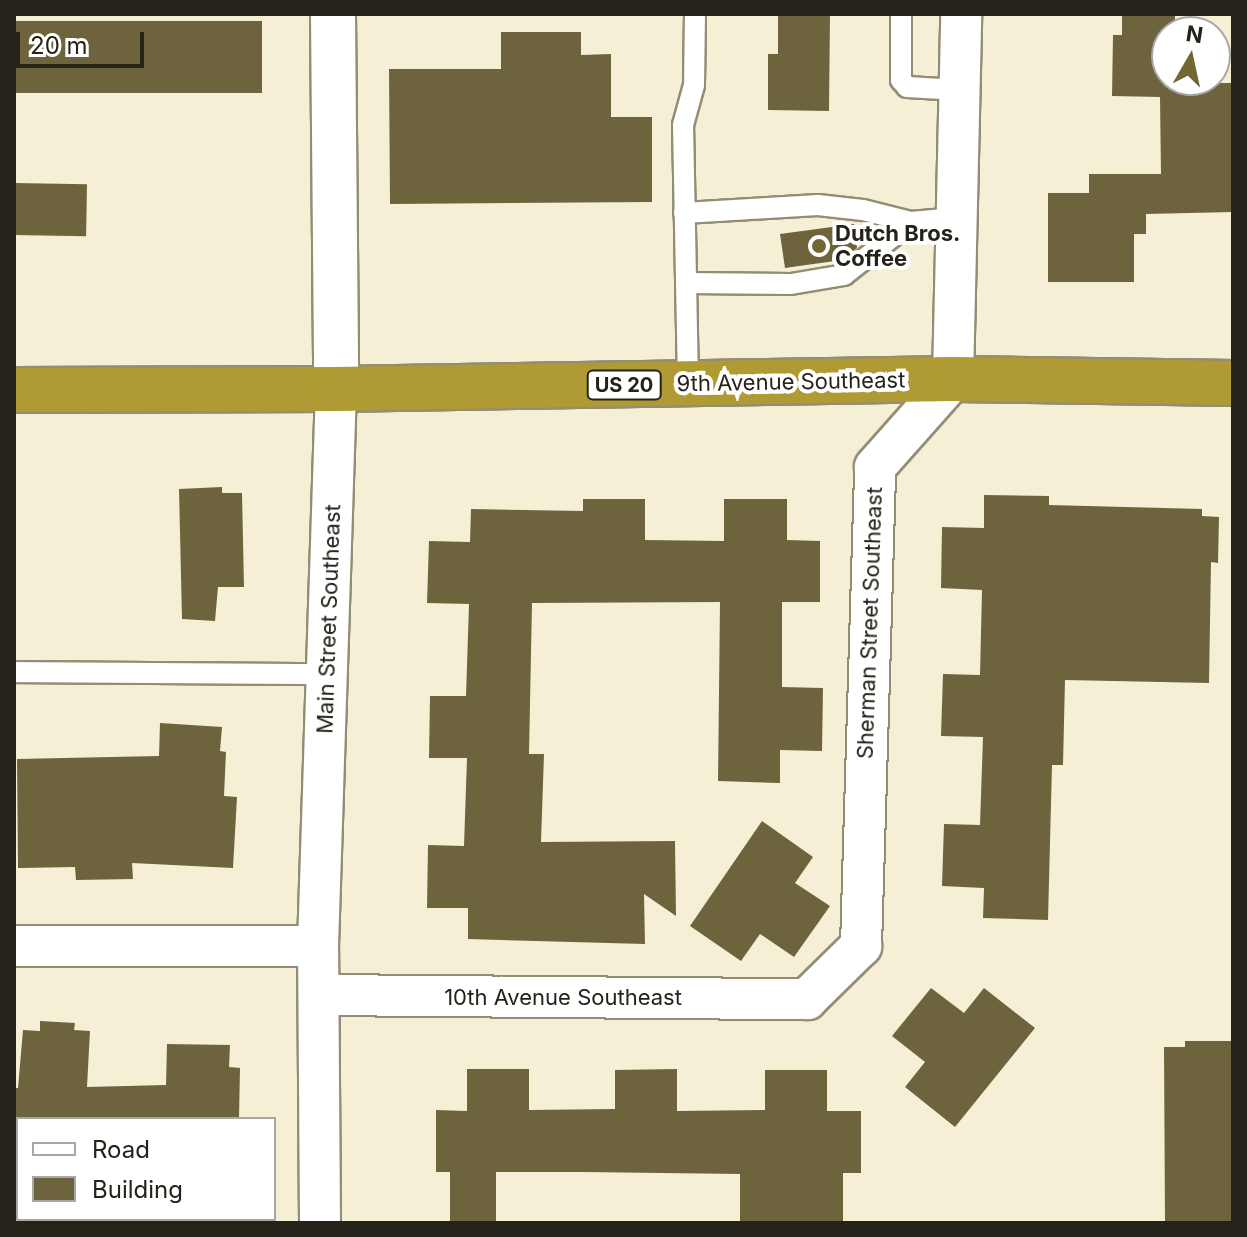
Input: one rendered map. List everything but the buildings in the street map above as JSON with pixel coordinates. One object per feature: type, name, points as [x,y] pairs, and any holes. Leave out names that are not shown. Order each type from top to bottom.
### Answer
[{"type":"highway","name":"9th Avenue Southeast","points":[[14,390],[336,389],[953,379],[1233,383]]},
{"type":"street","name":"Main Street Southeast","points":[[320,1223],[318,946],[336,389],[333,14]]},
{"type":"street","points":[[953,379],[961,14]]},
{"type":"street","name":"Sherman Street Southeast","points":[[807,999],[861,946],[875,467],[953,379]]},
{"type":"street","points":[[14,946],[318,946]]},
{"type":"street","name":"10th Avenue Southeast","points":[[319,995],[807,999]]},
{"type":"lane","points":[[688,384],[683,125],[694,85],[695,14]]},
{"type":"lane","points":[[901,14],[901,80],[907,87],[959,90]]},
{"type":"lane","points":[[684,213],[818,205],[863,210],[911,222],[956,218]]},
{"type":"lane","points":[[686,283],[791,284],[844,275],[911,222]]},
{"type":"lane","points":[[14,672],[327,674]]},
{"type":"place","name":"Dutch Bros. Coffee","points":[[819,246]]}]
